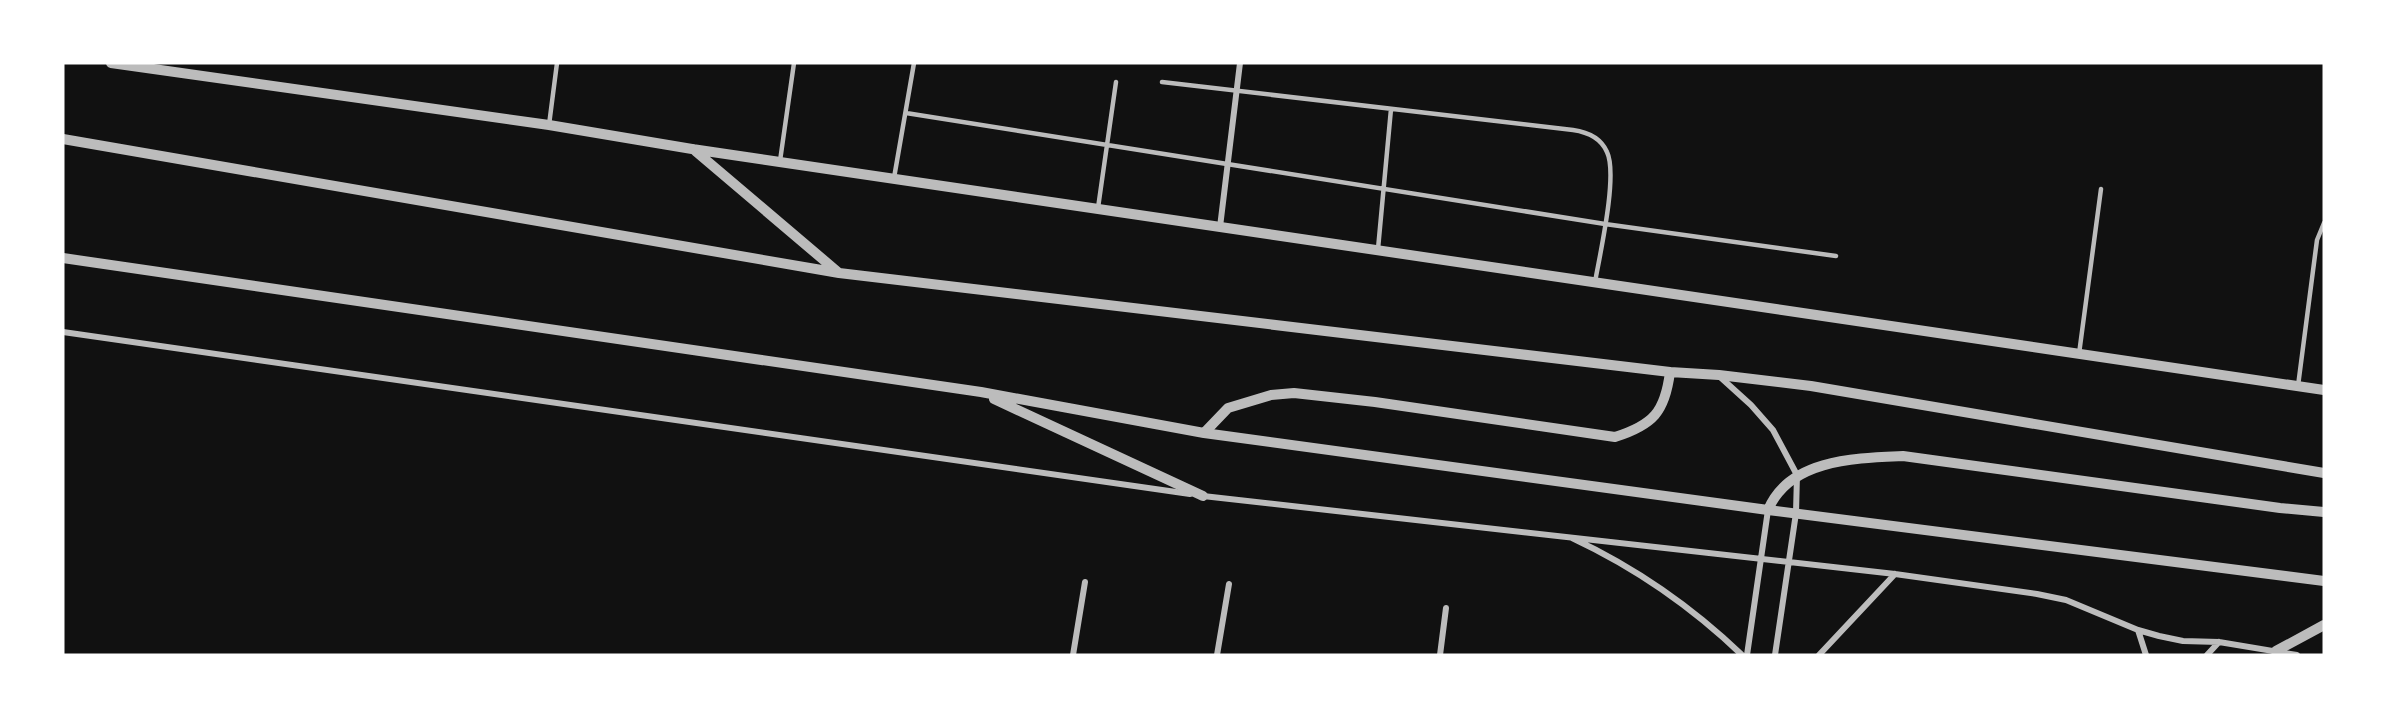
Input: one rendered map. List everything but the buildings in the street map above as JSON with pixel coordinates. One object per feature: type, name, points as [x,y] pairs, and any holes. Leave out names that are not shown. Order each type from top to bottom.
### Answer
[{"type":"street","points":[[111,63],[549,125],[692,149],[2324,390]]},
{"type":"street","points":[[1220,227],[1240,63]]},
{"type":"street","points":[[63,139],[839,273],[1670,372],[1719,375],[1811,386],[2324,473]]},
{"type":"street","points":[[692,149],[839,273]]},
{"type":"street","points":[[63,258],[981,392],[1204,433],[1768,510],[2324,581]]},
{"type":"street","points":[[63,332],[1203,496],[1566,535],[1895,574],[2052,597],[2087,608],[2138,630],[2183,640],[2219,642],[2297,655]]},
{"type":"street","points":[[1204,433],[1228,408],[1271,394],[1294,393],[1375,402],[1615,437],[1637,430],[1656,416],[1667,396],[1670,372]]},
{"type":"street","points":[[1719,375],[1751,405],[1773,430],[1797,475],[1796,513],[1775,655]]},
{"type":"street","points":[[981,392],[1203,496]]},
{"type":"street","points":[[1747,655],[1768,510],[1777,492],[1797,475],[1834,463],[1903,456],[2280,508],[2324,512]]},
{"type":"street","points":[[1566,535],[1611,556],[1675,597],[1713,626],[1742,655]]},
{"type":"street","points":[[1819,655],[1895,574]]},
{"type":"street","points":[[1073,655],[1085,582]]},
{"type":"street","points":[[1217,655],[1229,584]]},
{"type":"street","points":[[1440,655],[1446,608]]},
{"type":"street","points":[[2276,651],[2324,625]]},
{"type":"street","points":[[2138,630],[2146,655]]},
{"type":"street","points":[[2207,655],[2219,642]]},
{"type":"lane","points":[[549,125],[557,63]]},
{"type":"lane","points":[[780,162],[794,63]]},
{"type":"lane","points":[[894,178],[914,63]]},
{"type":"lane","points":[[1098,208],[1116,82]]},
{"type":"lane","points":[[1162,82],[1573,130],[1593,136],[1607,151],[1610,161],[1605,224],[1595,282]]},
{"type":"lane","points":[[1378,250],[1391,109]]},
{"type":"lane","points":[[906,113],[1605,224],[1836,256]]},
{"type":"lane","points":[[2079,354],[2101,189]]},
{"type":"lane","points":[[2298,386],[2317,240],[2324,223]]}]
